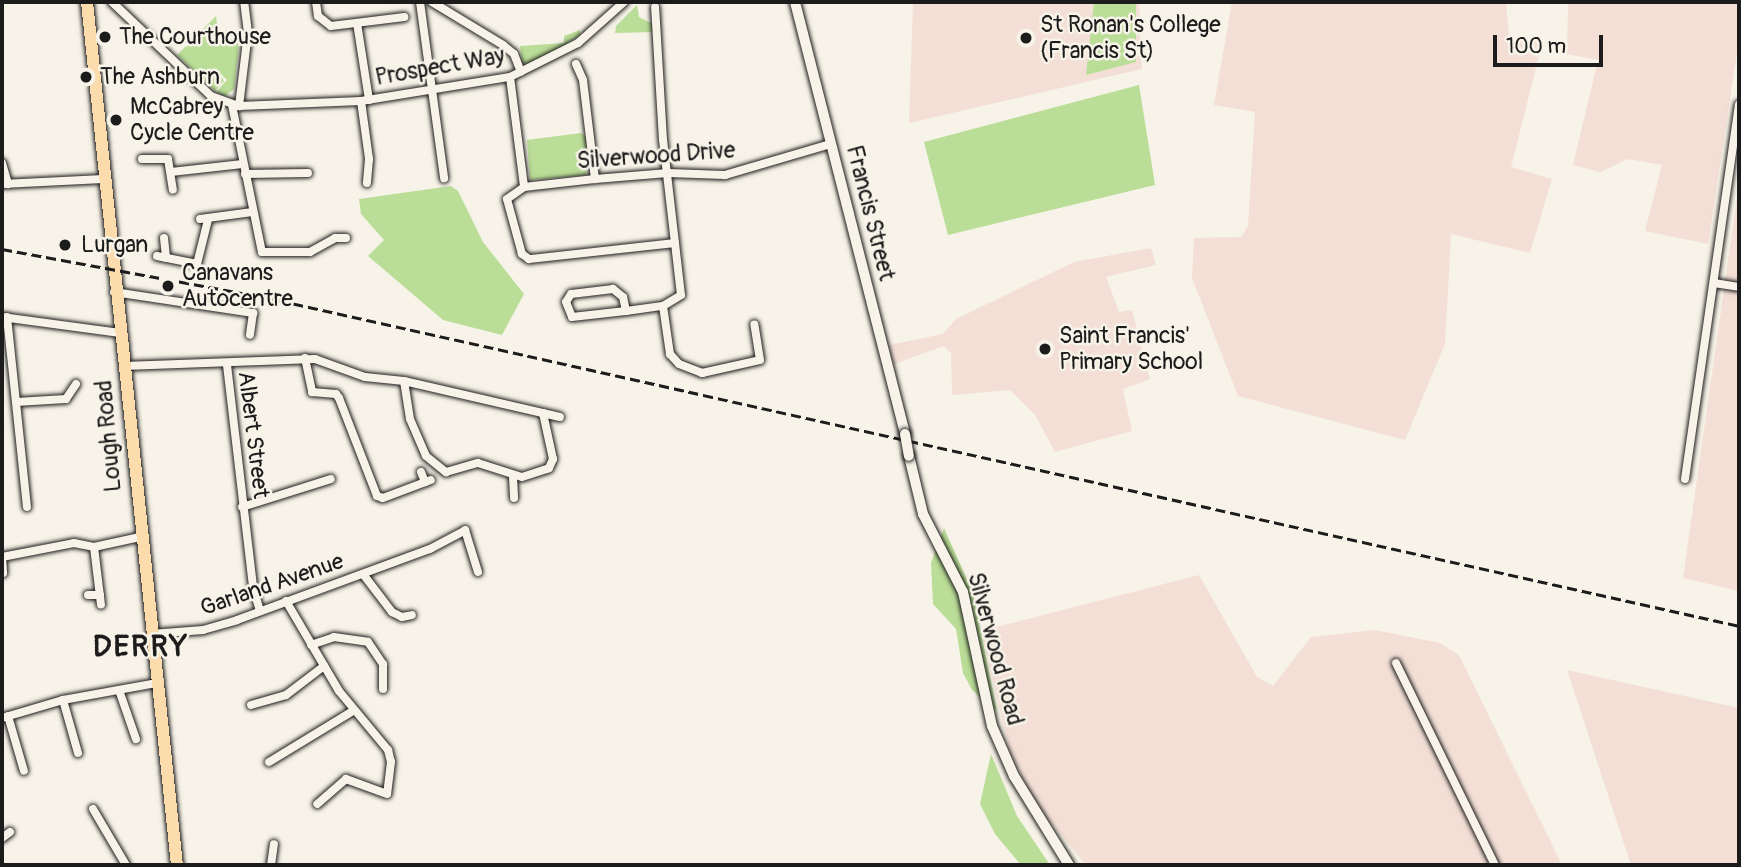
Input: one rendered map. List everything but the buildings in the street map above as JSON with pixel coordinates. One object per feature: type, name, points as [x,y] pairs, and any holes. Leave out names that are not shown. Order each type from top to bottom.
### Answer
[{"type":"main road","name":"Lough Road","points":[[87,2],[114,292],[177,865]]},
{"type":"main road","name":"Francis Street","points":[[794,2],[905,434]]},
{"type":"main road","name":"Silverwood Road","points":[[905,434],[923,514],[963,592],[992,726],[1020,788],[1069,865]]},
{"type":"street","points":[[112,2],[211,96],[236,106]]},
{"type":"street","points":[[244,2],[248,33],[236,106],[243,164],[262,252],[310,252],[335,238],[346,238]]},
{"type":"street","points":[[316,2],[318,16],[331,26],[404,17]]},
{"type":"street","points":[[420,2],[444,178]]},
{"type":"street","points":[[432,2],[503,45],[514,54],[521,72]]},
{"type":"street","name":"Prospect Way","points":[[236,106],[365,100],[510,76],[578,43],[624,2]]},
{"type":"street","points":[[626,312],[623,296],[613,289],[571,294],[566,302],[572,317],[626,312],[663,306],[681,295],[667,173],[655,7]]},
{"type":"street","points":[[357,23],[369,159],[367,183]]},
{"type":"street","points":[[576,64],[584,83],[595,179]]},
{"type":"street","points":[[510,76],[524,187],[513,193],[507,204],[526,257],[675,243]]},
{"type":"street","points":[[1685,479],[1739,105]]},
{"type":"street","name":"Silverwood Drive","points":[[524,187],[667,173],[724,175],[830,144]]},
{"type":"street","points":[[142,159],[165,157],[172,173],[173,190]]},
{"type":"street","points":[[2,163],[5,184],[103,179]]},
{"type":"street","points":[[172,173],[243,164]]},
{"type":"street","points":[[246,174],[308,173]]},
{"type":"street","points":[[164,238],[161,257],[197,264],[204,220],[253,212]]},
{"type":"street","points":[[1714,283],[1739,287]]},
{"type":"street","points":[[114,292],[253,313],[250,335]]},
{"type":"street","points":[[663,306],[670,354],[679,364],[702,373],[758,361],[754,324]]},
{"type":"street","points":[[27,507],[5,317],[120,333]]},
{"type":"street","points":[[227,365],[305,358],[340,366],[370,378],[404,381],[560,417]]},
{"type":"street","points":[[305,358],[312,392],[336,394],[339,398],[377,496],[383,498],[428,481],[421,472]]},
{"type":"street","name":"Albert Street","points":[[124,366],[185,361],[227,365],[242,507],[260,611]]},
{"type":"street","points":[[404,381],[410,419],[435,467],[446,472],[487,464],[513,477],[552,463],[543,413]]},
{"type":"street","points":[[16,402],[66,399],[76,384]]},
{"type":"street","points":[[513,477],[514,498]]},
{"type":"street","points":[[242,507],[331,479]]},
{"type":"street","name":"Garland Avenue","points":[[151,634],[203,630],[430,550],[465,530],[478,572]]},
{"type":"street","points":[[3,573],[2,557],[74,543],[94,547],[140,537]]},
{"type":"street","points":[[94,547],[101,605]]},
{"type":"street","points":[[363,574],[392,612],[402,617],[412,614]]},
{"type":"street","points":[[88,596],[100,594]]},
{"type":"street","points":[[286,601],[353,711],[388,750],[392,771],[387,794],[346,779],[317,804]]},
{"type":"street","points":[[312,645],[334,637],[368,642],[383,664],[383,689]]},
{"type":"street","points":[[1396,663],[1398,676],[1495,865]]},
{"type":"street","points":[[251,705],[286,695],[324,666]]},
{"type":"street","points":[[24,771],[5,717],[64,700],[157,683]]},
{"type":"street","points":[[118,690],[136,739]]},
{"type":"street","points":[[64,700],[78,753]]},
{"type":"street","points":[[269,762],[353,711]]},
{"type":"street","points":[[93,809],[126,865]]},
{"type":"street","points":[[2,838],[10,832]]},
{"type":"street","points":[[271,865],[274,844]]},
{"type":"shaded area","name":"St Ronan's College (Francis St)","points":[[913,2],[1139,2],[1142,69],[909,123]]},
{"type":"shaded area","points":[[1232,2],[1506,2],[1509,36],[1542,44],[1511,167],[1552,179],[1530,253],[1451,234],[1445,344],[1405,440],[1238,396],[1192,278],[1194,238],[1241,237],[1248,226],[1255,112],[1214,105]]},
{"type":"shaded area","points":[[1568,2],[1739,4],[1739,40],[1708,244],[1645,231],[1662,165],[1628,159],[1600,172],[1573,165],[1598,60],[1567,54]]},
{"type":"shaded area","points":[[1739,184],[1739,591],[1683,578]]},
{"type":"shaded area","name":"Saint Francis' Primary School","points":[[1151,248],[1156,265],[1106,277],[1119,312],[1132,310],[1150,379],[1123,389],[1132,431],[1055,452],[1035,415],[1010,390],[952,395],[951,353],[944,346],[894,364],[889,345],[943,334],[956,319],[1074,262]]},
{"type":"shaded area","points":[[1199,575],[1257,677],[1273,686],[1311,637],[1375,630],[1440,643],[1459,655],[1562,865],[1086,865],[1037,806],[1010,752],[981,631]]},
{"type":"shaded area","points":[[1567,670],[1739,708],[1739,865],[1631,865]]},
{"type":"green space","points":[[1094,2],[1136,3],[1136,62],[1086,75]]},
{"type":"green space","points":[[637,5],[639,17],[653,24],[654,32],[615,33],[616,26]]},
{"type":"green space","points":[[216,16],[219,40],[240,38],[234,89],[225,96],[216,92],[227,80],[217,70],[224,81],[215,91],[177,55]]},
{"type":"green space","points":[[580,30],[580,35],[550,54],[529,64],[522,62],[520,46],[564,43],[564,36]]},
{"type":"green space","points":[[1139,85],[1155,185],[948,235],[924,142]]},
{"type":"green space","points":[[581,133],[586,137],[586,175],[530,180],[527,140]]},
{"type":"green space","points":[[451,186],[458,191],[483,242],[524,294],[502,335],[443,320],[368,256],[384,240],[361,214],[359,199]]},
{"type":"green space","points":[[944,528],[973,593],[997,711],[972,690],[963,673],[956,629],[933,604],[931,563]]},
{"type":"green space","points":[[991,754],[1017,816],[1050,865],[1021,865],[995,834],[980,804]]},
{"type":"railway","points":[[2,249],[264,297],[1739,626]]},
{"type":"place","name":"The Courthouse","points":[[105,37]]},
{"type":"place","name":"St Ronan's College (Francis St)","points":[[1026,38]]},
{"type":"place","name":"The Ashburn","points":[[86,77]]},
{"type":"place","name":"McCabrey Cycle Centre","points":[[116,120]]},
{"type":"place","name":"Lurgan","points":[[65,245]]},
{"type":"place","name":"Canavans Autocentre","points":[[168,286]]},
{"type":"place","name":"Saint Francis' Primary School","points":[[1045,349]]},
{"type":"district","name":"DERRY","points":[[141,647]]}]
